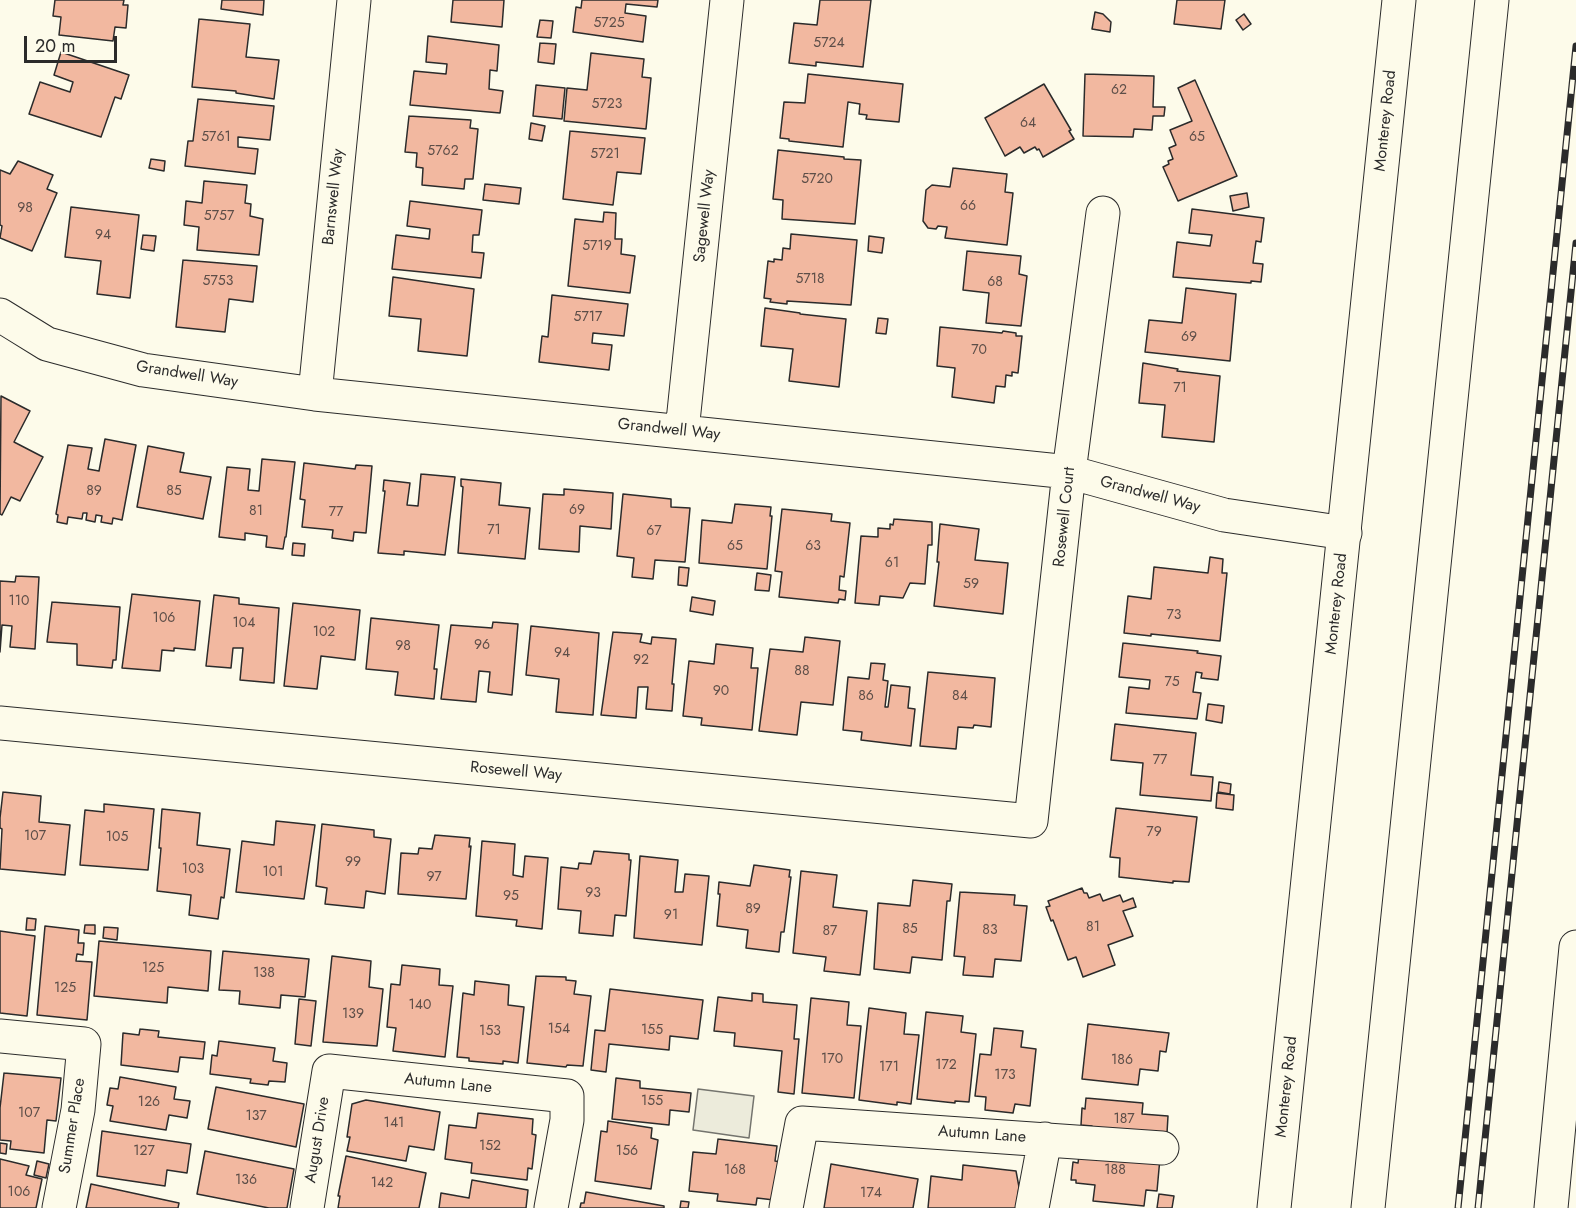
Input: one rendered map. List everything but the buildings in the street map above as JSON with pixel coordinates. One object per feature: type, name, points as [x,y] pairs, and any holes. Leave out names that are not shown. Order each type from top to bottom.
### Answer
[{"type":"street","name":"Barnswell Way","points":[[315,394],[354,0]]},
{"type":"street","name":"Sagewell Way","points":[[682,431],[728,0]]},
{"type":"street","name":"Monterey Road","points":[[1274,1208],[1399,0]]},
{"type":"street","points":[[1368,1208],[1492,0]]},
{"type":"street","name":"Rosewell Court","points":[[1031,821],[1069,472],[1103,213]]},
{"type":"street","name":"Grandwell Way","points":[[0,315],[47,344],[143,370],[315,394],[1069,472],[1224,515],[1345,533]]},
{"type":"street","name":"Rosewell Way","points":[[0,723],[1031,821]]},
{"type":"street","points":[[1551,1208],[1567,1124],[1576,947]]},
{"type":"street","name":"Summer Place","points":[[0,1036],[84,1044],[78,1110],[59,1208]]},
{"type":"street","name":"Autumn Lane","points":[[329,1071],[567,1096],[567,1120],[551,1208]]},
{"type":"street","name":"August Drive","points":[[308,1208],[329,1071]]},
{"type":"street","name":"Autumn Lane","points":[[786,1208],[802,1123],[1162,1148]]},
{"type":"street","points":[[1032,1208],[1044,1139]]},
{"type":"shaded area","points":[[698,1089],[754,1096],[749,1138],[693,1130]]},
{"type":"railway","points":[[1458,1208],[1576,46]]},
{"type":"railway","points":[[1478,1208],[1576,243]]}]
